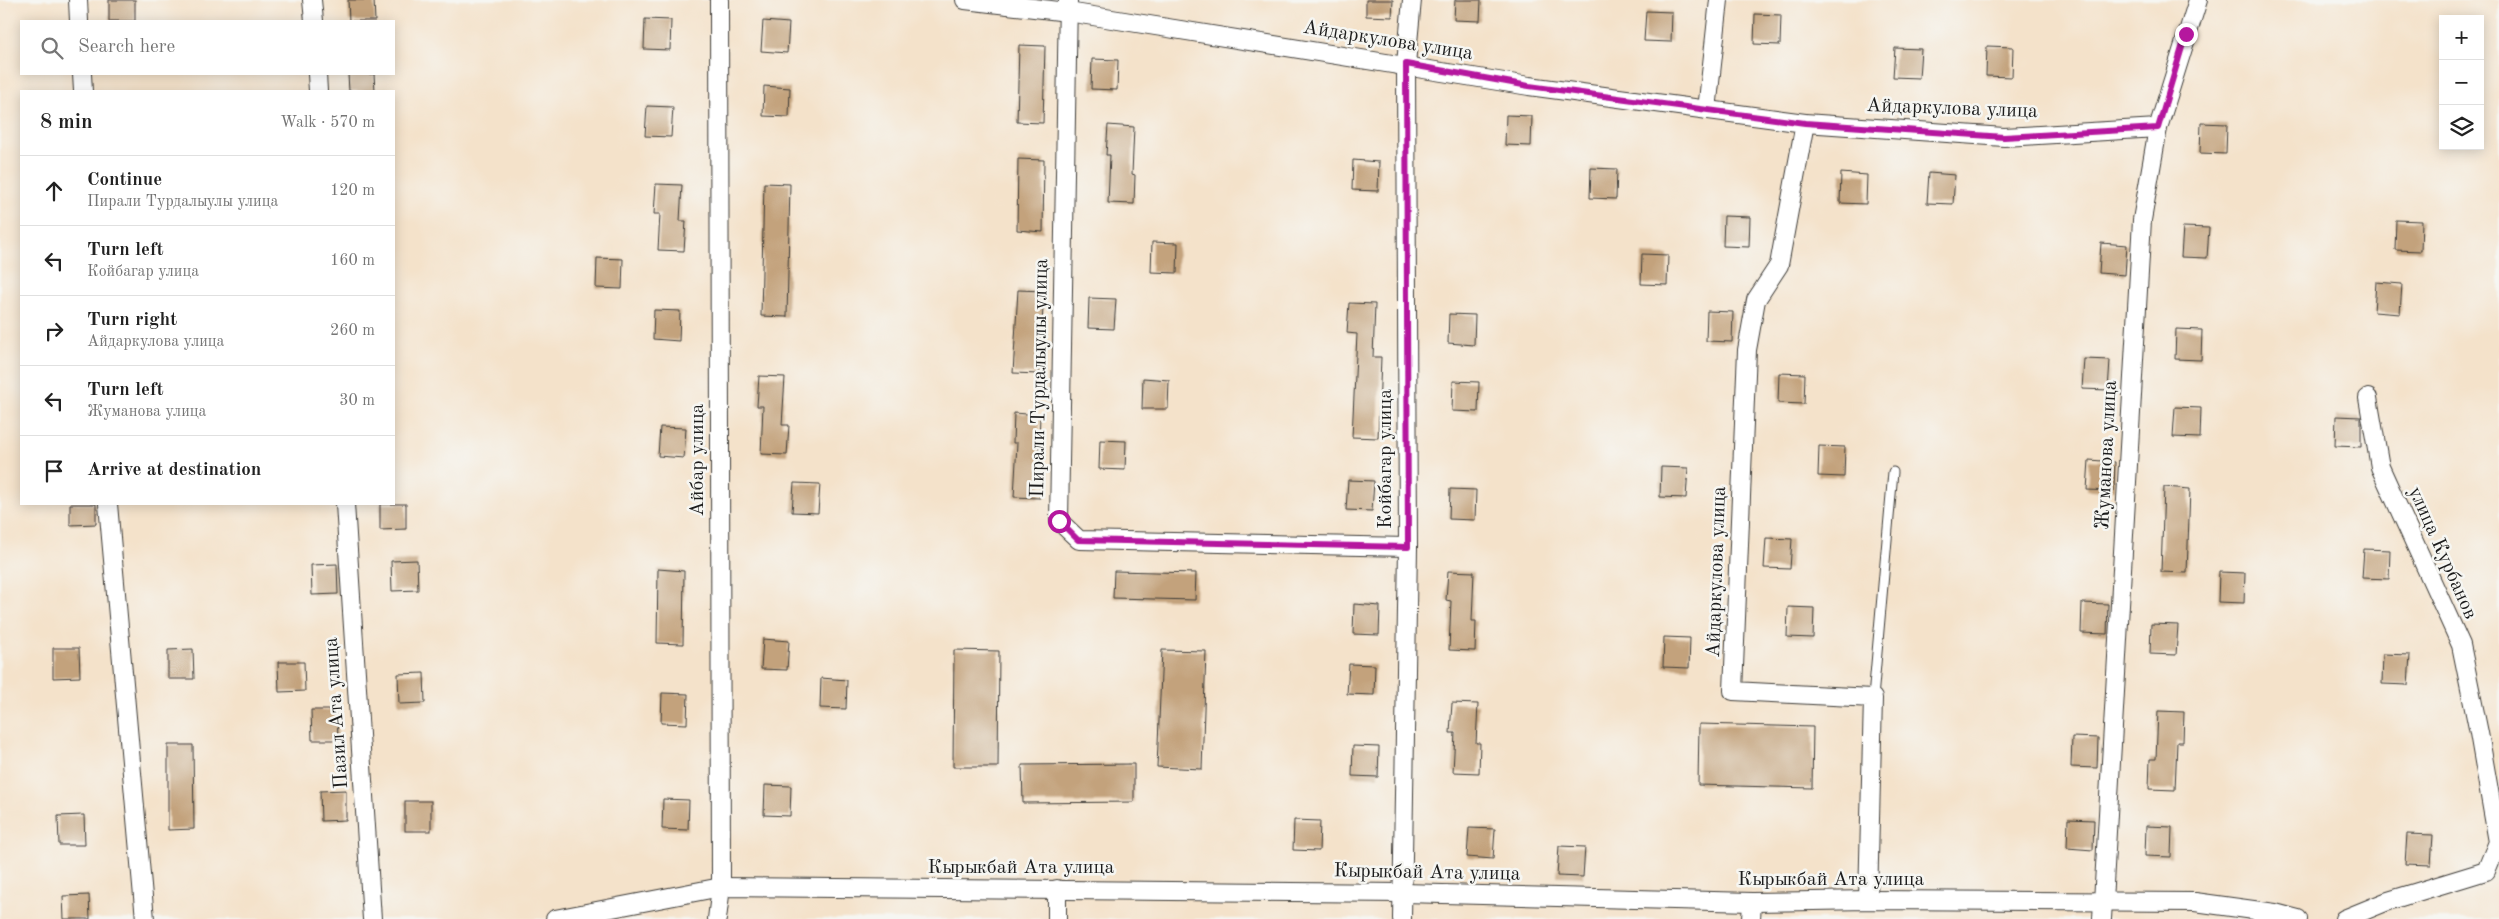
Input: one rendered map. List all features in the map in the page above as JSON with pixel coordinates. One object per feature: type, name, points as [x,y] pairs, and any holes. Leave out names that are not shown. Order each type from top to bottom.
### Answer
[{"type":"street","points":[[78,0],[79,20]]},
{"type":"street","points":[[312,0],[314,20]]},
{"type":"street","name":"Айбар улица","points":[[717,919],[721,887],[719,0]]},
{"type":"street","name":"Айдаркулова улица","points":[[965,0],[1068,6],[1529,86],[1805,123],[2004,137],[2158,128]]},
{"type":"street","name":"Койбагар улица","points":[[1402,919],[1408,547],[1406,64],[1412,0]]},
{"type":"street","points":[[1707,110],[1719,0]]},
{"type":"street","name":"Жуманова улица","points":[[2102,910],[2142,220],[2158,128],[2196,4]]},
{"type":"street","name":"Пирали Турдалыулы улица","points":[[1068,6],[1059,521],[1078,540],[1408,547]]},
{"type":"street","points":[[82,75],[83,90]]},
{"type":"street","points":[[317,75],[318,90]]},
{"type":"street","name":"Айдаркулова улица","points":[[1805,123],[1779,265],[1756,300],[1747,350],[1733,691],[1872,698]]},
{"type":"street","name":"улица Курбанов","points":[[2344,919],[2388,901],[2486,871],[2498,842],[2480,733],[2460,645],[2380,468],[2368,398]]},
{"type":"street","points":[[108,505],[145,919]]},
{"type":"street","name":"Пазил Ата улица","points":[[345,505],[372,919]]},
{"type":"street","points":[[1868,900],[1872,698]]},
{"type":"street","name":"Кырыкбай Ата улица","points":[[555,919],[721,887],[1402,892],[1752,910],[1868,900],[2102,910],[2195,902],[2275,913],[2298,919]]},
{"type":"street","points":[[1057,889],[1057,919]]},
{"type":"lane","points":[[1872,698],[1893,472]]},
{"type":"building","points":[[109,0],[135,0],[135,20],[109,20]]},
{"type":"building","points":[[348,0],[374,0],[375,20],[349,20]]},
{"type":"building","points":[[1366,0],[1393,0],[1392,17],[1366,16]]},
{"type":"building","points":[[1455,0],[1481,0],[1480,21],[1454,20]]},
{"type":"building","points":[[1646,11],[1672,12],[1671,42],[1644,41]]},
{"type":"building","points":[[1755,14],[1781,15],[1780,45],[1754,44]]},
{"type":"building","points":[[645,19],[671,20],[670,50],[644,49]]},
{"type":"building","points":[[763,21],[789,23],[787,53],[761,51]]},
{"type":"building","points":[[1019,45],[1045,46],[1043,123],[1017,122]]},
{"type":"building","points":[[1987,46],[2013,47],[2012,77],[1986,76]]},
{"type":"building","points":[[1895,48],[1921,49],[1919,78],[1893,77]]},
{"type":"building","points":[[1092,59],[1118,60],[1117,90],[1091,89]]},
{"type":"building","points":[[348,75],[374,75],[375,90],[349,90]]},
{"type":"building","points":[[764,86],[790,88],[789,117],[763,116]]},
{"type":"building","points":[[647,106],[673,107],[671,137],[645,136]]},
{"type":"building","points":[[1506,115],[1532,116],[1531,146],[1505,145]]},
{"type":"building","points":[[2201,123],[2227,124],[2226,154],[2200,153]]},
{"type":"building","points":[[1108,125],[1134,127],[1132,174],[1135,175],[1134,204],[1108,203],[1110,155],[1106,155]]},
{"type":"building","points":[[1018,159],[1044,160],[1043,232],[1017,230]]},
{"type":"building","points":[[1353,160],[1379,162],[1378,191],[1352,190]]},
{"type":"building","points":[[1591,168],[1617,169],[1616,199],[1590,198]]},
{"type":"building","points":[[1841,173],[1867,175],[1866,204],[1840,203]]},
{"type":"building","points":[[1929,173],[1955,175],[1953,204],[1927,203]]},
{"type":"building","points":[[764,183],[790,184],[787,317],[761,316]]},
{"type":"building","points":[[656,184],[682,185],[680,221],[686,221],[684,251],[658,250],[660,214],[654,214]]},
{"type":"building","points":[[1724,216],[1750,217],[1749,247],[1723,246]]},
{"type":"building","points":[[2396,220],[2422,221],[2421,251],[2395,250]]},
{"type":"building","points":[[2183,227],[2209,228],[2207,258],[2181,257]]},
{"type":"building","points":[[1152,242],[1178,243],[1177,273],[1151,272]]},
{"type":"building","points":[[2101,243],[2127,245],[2125,275],[2099,273]]},
{"type":"building","points":[[1642,254],[1668,255],[1667,285],[1641,284]]},
{"type":"building","points":[[597,258],[623,259],[622,289],[596,288]]},
{"type":"building","points":[[2376,282],[2402,284],[2400,314],[2374,312]]},
{"type":"building","points":[[1018,290],[1044,291],[1039,374],[1013,373]]},
{"type":"building","points":[[1089,298],[1116,299],[1114,329],[1088,328]]},
{"type":"building","points":[[1349,303],[1375,304],[1373,357],[1381,357],[1378,438],[1352,437],[1357,334],[1347,333]]},
{"type":"building","points":[[654,310],[680,311],[679,341],[653,339]]},
{"type":"building","points":[[1707,311],[1733,312],[1732,342],[1706,341]]},
{"type":"building","points":[[1449,314],[1475,315],[1474,345],[1448,343]]},
{"type":"building","points":[[2176,329],[2202,330],[2201,360],[2175,359]]},
{"type":"building","points":[[2084,359],[2110,360],[2108,390],[2082,389]]},
{"type":"building","points":[[1779,373],[1805,374],[1804,404],[1778,403]]},
{"type":"building","points":[[759,376],[785,377],[782,425],[789,425],[787,455],[761,454],[763,406],[757,406]]},
{"type":"building","points":[[1143,378],[1169,380],[1168,409],[1142,409]]},
{"type":"building","points":[[1453,381],[1479,382],[1478,412],[1452,411]]},
{"type":"building","points":[[2175,407],[2201,408],[2200,438],[2173,437]]},
{"type":"building","points":[[1014,413],[1040,415],[1038,468],[1041,468],[1040,498],[1014,497],[1017,443],[1013,443]]},
{"type":"building","points":[[2336,416],[2361,417],[2361,447],[2335,446]]},
{"type":"building","points":[[660,427],[686,428],[684,458],[658,456]]},
{"type":"building","points":[[1100,440],[1126,441],[1125,470],[1099,469]]},
{"type":"building","points":[[1819,446],[1845,447],[1844,477],[1818,476]]},
{"type":"building","points":[[2089,460],[2115,462],[2114,491],[2087,490]]},
{"type":"building","points":[[1661,467],[1688,468],[1686,498],[1660,497]]},
{"type":"building","points":[[1348,480],[1374,481],[1372,511],[1346,510]]},
{"type":"building","points":[[794,483],[820,484],[818,513],[792,512]]},
{"type":"building","points":[[2164,487],[2190,489],[2187,573],[2161,572]]},
{"type":"building","points":[[1450,489],[1476,490],[1475,520],[1449,519]]},
{"type":"building","points":[[406,504],[406,529],[380,530],[380,505]]},
{"type":"building","points":[[70,505],[96,505],[96,524],[70,525]]},
{"type":"building","points":[[1766,538],[1792,539],[1790,569],[1764,568]]},
{"type":"building","points":[[2364,549],[2390,550],[2389,579],[2362,578]]},
{"type":"building","points":[[417,560],[418,590],[392,591],[391,561]]},
{"type":"building","points":[[337,564],[338,594],[312,595],[311,565]]},
{"type":"building","points":[[658,569],[684,571],[683,644],[657,643]]},
{"type":"building","points":[[1114,571],[1196,573],[1195,600],[1113,598]]},
{"type":"building","points":[[1448,571],[1474,572],[1472,621],[1476,621],[1475,651],[1449,650],[1451,601],[1446,600]]},
{"type":"building","points":[[2219,572],[2245,573],[2244,603],[2218,602]]},
{"type":"building","points":[[2082,603],[2108,604],[2107,634],[2081,633]]},
{"type":"building","points":[[1354,604],[1380,606],[1379,635],[1353,634]]},
{"type":"building","points":[[1788,607],[1814,608],[1813,638],[1787,637]]},
{"type":"building","points":[[2151,624],[2178,625],[2176,655],[2150,654]]},
{"type":"building","points":[[1664,637],[1690,638],[1689,668],[1663,667]]},
{"type":"building","points":[[763,639],[789,641],[787,670],[761,669]]},
{"type":"building","points":[[53,648],[79,648],[80,677],[53,678]]},
{"type":"building","points":[[193,649],[194,679],[168,679],[168,650]]},
{"type":"building","points":[[954,650],[999,651],[998,767],[953,767]]},
{"type":"building","points":[[1162,650],[1206,651],[1202,769],[1157,767]]},
{"type":"building","points":[[2383,654],[2410,655],[2408,685],[2382,684]]},
{"type":"building","points":[[278,662],[304,662],[305,691],[279,692]]},
{"type":"building","points":[[1349,664],[1375,665],[1374,695],[1347,694]]},
{"type":"building","points":[[424,673],[425,703],[399,704],[398,674]]},
{"type":"building","points":[[821,678],[847,680],[846,709],[820,708]]},
{"type":"building","points":[[662,693],[688,694],[687,724],[661,723]]},
{"type":"building","points":[[1452,703],[1478,704],[1476,743],[1480,743],[1479,773],[1453,772],[1455,733],[1450,733]]},
{"type":"building","points":[[311,710],[337,710],[338,740],[312,740]]},
{"type":"building","points":[[2158,711],[2184,712],[2183,742],[2177,742],[2175,790],[2149,789],[2150,759],[2156,759]]},
{"type":"building","points":[[1699,724],[1813,727],[1812,788],[1698,785]]},
{"type":"building","points":[[2072,737],[2098,738],[2097,768],[2071,767]]},
{"type":"building","points":[[168,745],[193,745],[194,829],[168,830]]},
{"type":"building","points":[[1353,746],[1379,747],[1378,777],[1352,776]]},
{"type":"building","points":[[1134,764],[1134,802],[1023,803],[1022,765]]},
{"type":"building","points":[[765,785],[791,786],[790,816],[764,815]]},
{"type":"building","points":[[346,790],[346,820],[321,821],[320,791]]},
{"type":"building","points":[[663,799],[689,800],[688,830],[662,829]]},
{"type":"building","points":[[405,801],[431,801],[431,831],[405,831]]},
{"type":"building","points":[[84,815],[85,845],[59,845],[58,816]]},
{"type":"building","points":[[2068,819],[2094,820],[2093,850],[2067,848]]},
{"type":"building","points":[[1294,820],[1320,821],[1319,851],[1293,850]]},
{"type":"building","points":[[2146,826],[2172,827],[2171,857],[2145,856]]},
{"type":"building","points":[[1469,828],[1495,829],[1493,859],[1467,857]]},
{"type":"building","points":[[2407,834],[2433,835],[2431,865],[2405,864]]},
{"type":"building","points":[[1559,846],[1585,847],[1583,877],[1557,876]]},
{"type":"building","points":[[89,895],[90,919],[64,919],[63,896]]},
{"type":"route","points":[[1059,521],[1078,540],[1408,547],[1406,64],[1529,86],[1805,123],[2004,137],[2158,128],[2186,34]]}]
